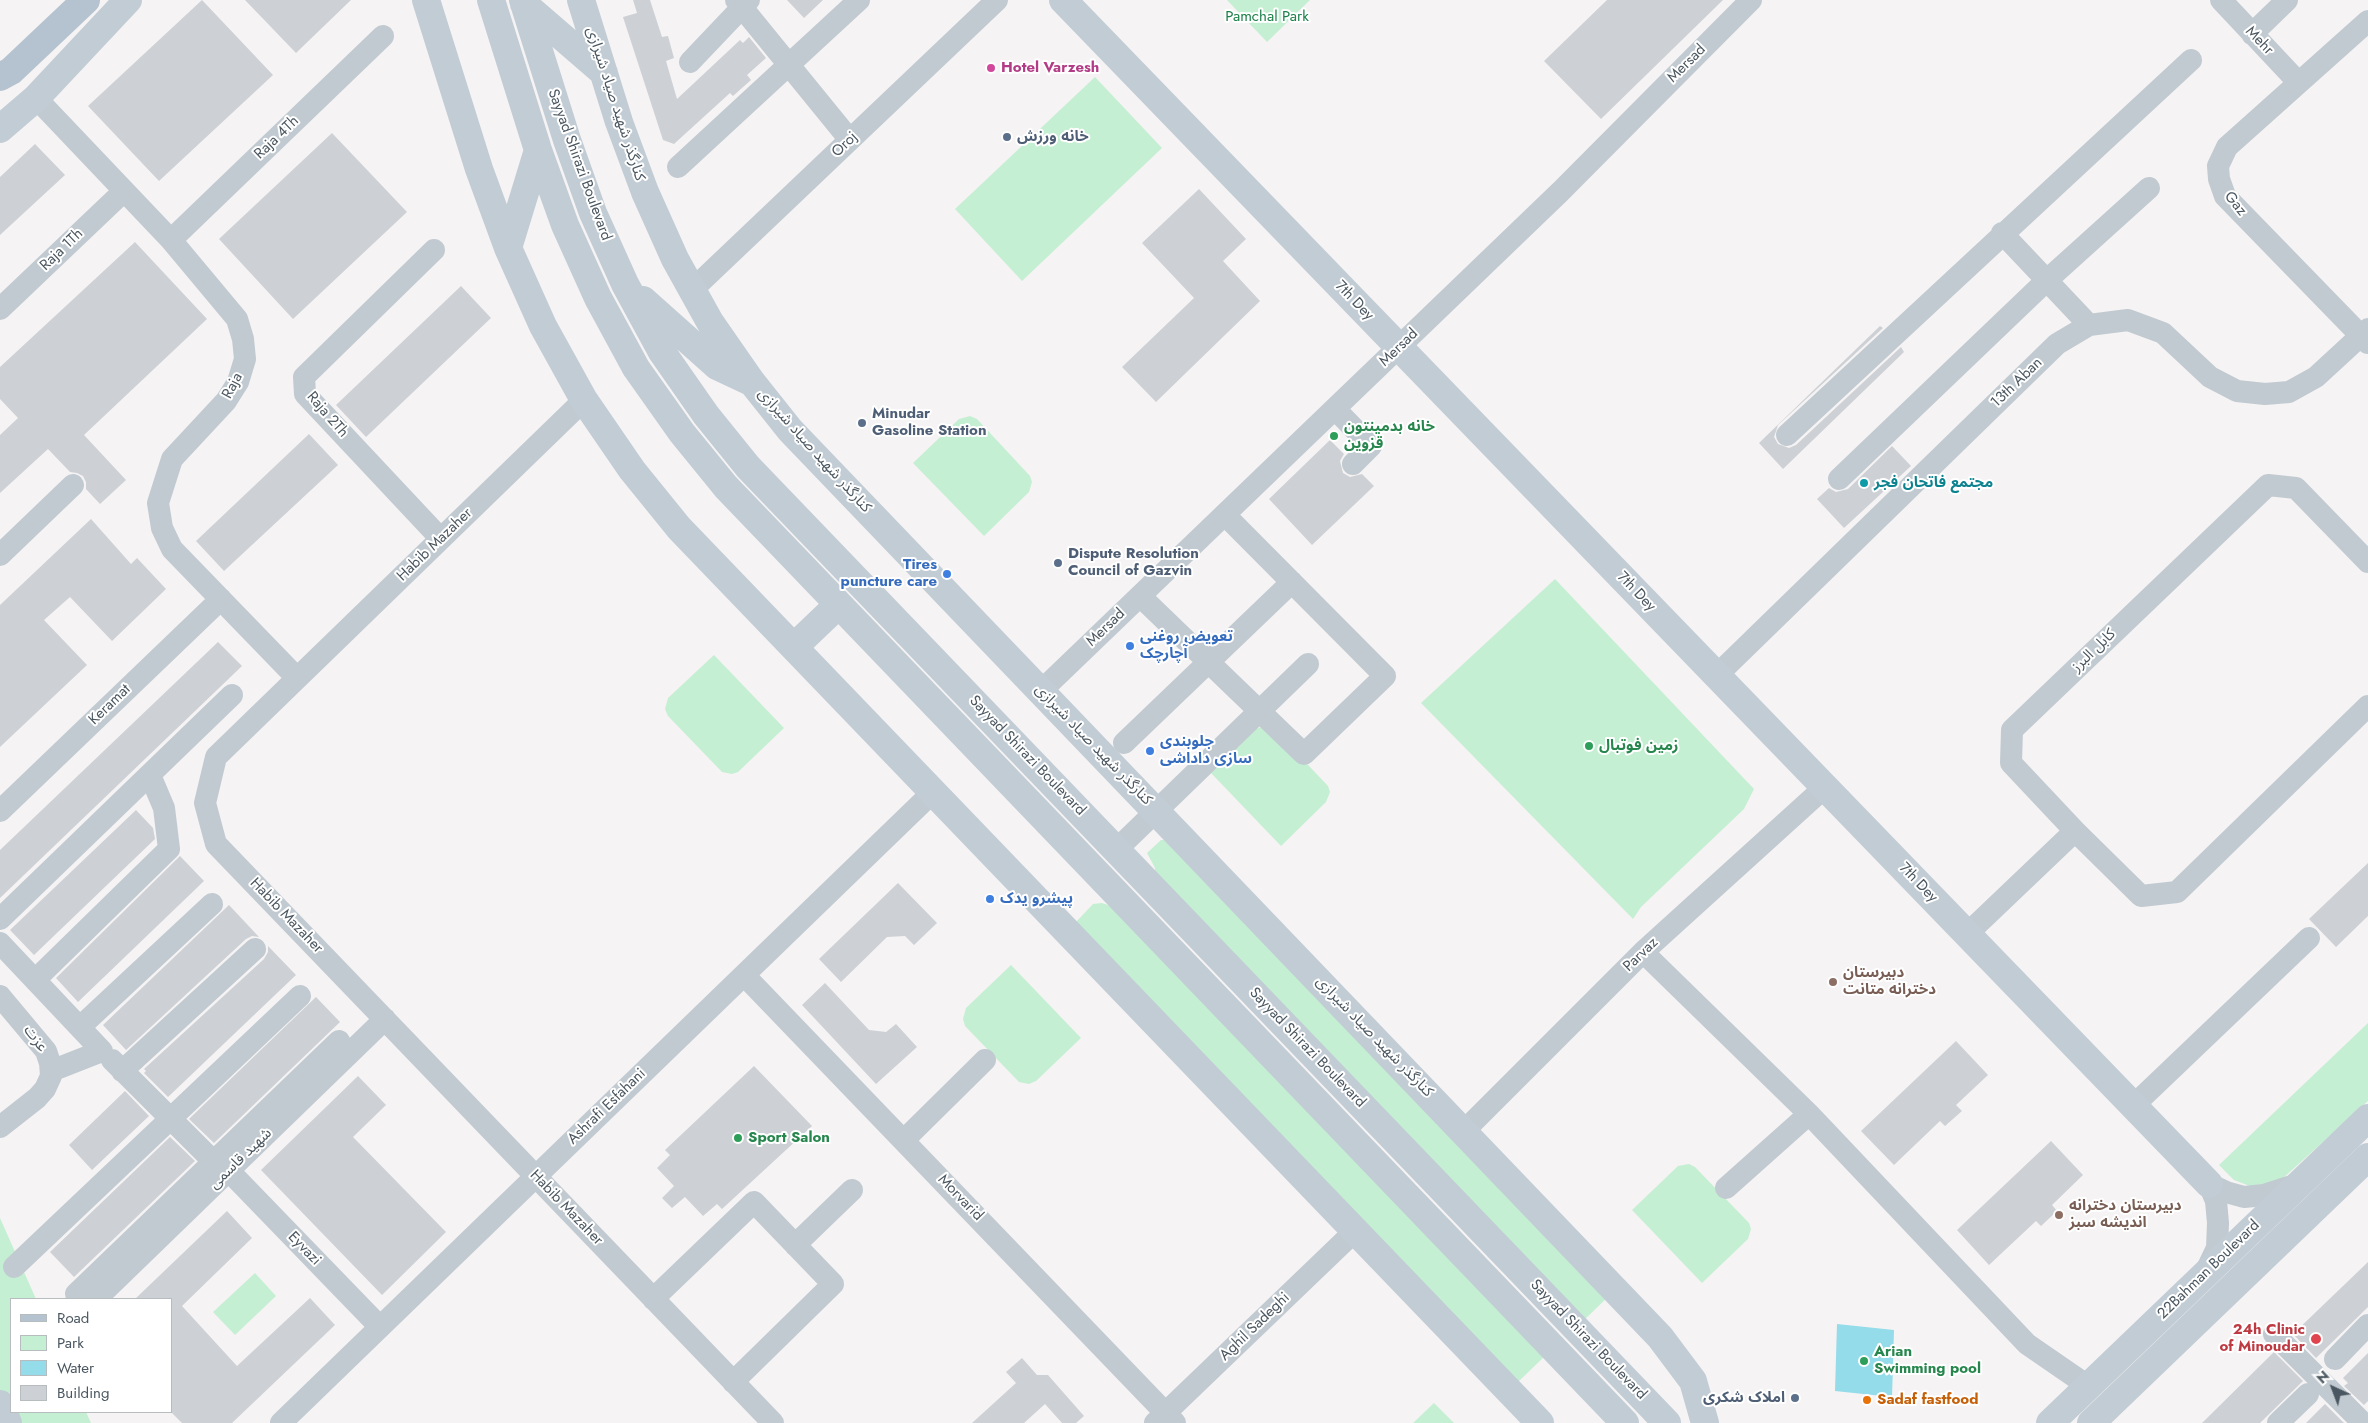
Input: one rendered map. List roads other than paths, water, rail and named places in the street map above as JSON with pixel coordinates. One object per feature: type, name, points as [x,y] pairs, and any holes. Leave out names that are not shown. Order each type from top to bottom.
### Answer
[{"type":"main road","points":[[0,77],[11,71],[86,0]]},
{"type":"main road","points":[[95,33],[97,0]]},
{"type":"main road","points":[[0,129],[36,98],[128,0]]},
{"type":"main road","points":[[426,0],[480,169],[508,248],[543,326],[584,400],[632,470],[679,528],[1540,1423]]},
{"type":"main road","name":"Sayyad Shirazi Boulevard","points":[[491,0],[538,150],[565,225],[598,298],[636,368],[682,433],[726,487],[838,605],[1625,1423]]},
{"type":"main road","name":"کنارگذر شهید صیاد شیرازی","points":[[581,0],[645,192],[675,259],[692,290],[710,322],[751,381],[790,430],[1660,1337],[1693,1381],[1706,1423]]},
{"type":"main road","name":"7th Dey","points":[[1063,0],[2209,1184]]},
{"type":"main road","points":[[524,2],[604,73]]},
{"type":"main road","name":"Sayyad Shirazi Boulevard","points":[[524,2],[567,140],[593,213],[625,284],[662,352],[706,415],[748,467],[1668,1423]]},
{"type":"main road","points":[[508,248],[538,150]]},
{"type":"main road","points":[[625,284],[717,366],[751,381]]},
{"type":"main road","points":[[794,647],[838,605]]},
{"type":"main road","name":"22Bahman Boulevard","points":[[2050,1423],[2368,1118]]},
{"type":"main road","name":"22Bahman Boulevard","points":[[2091,1423],[2368,1157]]},
{"type":"main road","points":[[0,1404],[8,1423]]},
{"type":"street","points":[[678,167],[859,0]]},
{"type":"street","name":"Oroj","points":[[692,290],[997,0]]},
{"type":"street","name":"Mersad","points":[[1041,691],[1400,348],[1560,192],[1751,0]]},
{"type":"street","name":"Mehr","points":[[2221,0],[2298,82]]},
{"type":"street","points":[[2252,34],[2287,0]]},
{"type":"street","points":[[690,62],[742,2],[850,140]]},
{"type":"street","name":"Gaz","points":[[2366,336],[2225,196],[2219,179],[2218,166],[2227,147],[2368,21]]},
{"type":"street","name":"Raja 4Th","points":[[171,240],[383,36]]},
{"type":"street","points":[[1787,435],[2002,233],[2192,60]]},
{"type":"street","name":"Raja","points":[[36,98],[171,240],[237,319],[243,338],[245,359],[238,382],[226,401],[172,459],[158,503],[162,528],[172,548],[297,678]]},
{"type":"street","points":[[1838,479],[2046,281],[2149,188]]},
{"type":"street","name":"Raja 1Th","points":[[0,309],[124,191]]},
{"type":"street","points":[[2002,233],[2089,325]]},
{"type":"street","name":"Raja 2Th","points":[[434,250],[304,377],[306,394],[441,539]]},
{"type":"street","name":"13th Aban","points":[[1717,675],[2057,344],[2089,325],[2128,320],[2163,333],[2210,377],[2237,391],[2265,394],[2289,392],[2316,377],[2366,336]]},
{"type":"street","name":"Habib Mazaher","points":[[584,400],[216,756],[205,803],[216,844],[773,1423]]},
{"type":"street","points":[[1336,410],[1371,446],[1353,464]]},
{"type":"street","points":[[0,555],[73,485]]},
{"type":"street","name":"کابل البرز","points":[[2366,557],[2296,488],[2268,485],[2012,730],[2011,763],[2075,831],[2141,896],[2177,892],[2368,706]]},
{"type":"street","points":[[1140,596],[1304,754],[1385,676],[1226,515]]},
{"type":"street","points":[[1124,743],[1292,582]]},
{"type":"street","name":"Keramat","points":[[0,811],[221,599]]},
{"type":"street","points":[[1116,850],[1308,664]]},
{"type":"street","points":[[0,919],[232,696]]},
{"type":"street","points":[[35,980],[169,849],[164,808],[150,775]]},
{"type":"street","name":"Parvaz","points":[[1464,1131],[1643,952],[1824,787]]},
{"type":"street","name":"Ashrafi Esfahani","points":[[281,1423],[933,792]]},
{"type":"street","points":[[1967,934],[2075,831]]},
{"type":"street","points":[[80,1028],[212,904]]},
{"type":"street","points":[[2133,1106],[2309,938]]},
{"type":"street","name":"Eyvazi","points":[[0,943],[102,1051],[221,1166],[380,1327]]},
{"type":"street","points":[[122,1071],[255,949]]},
{"type":"street","points":[[1643,952],[1809,1114],[2027,1344],[2088,1386]]},
{"type":"street","name":"Morvarid","points":[[744,974],[904,1140],[1165,1420]]},
{"type":"street","name":"عزت","points":[[0,996],[46,1051],[51,1071],[46,1089],[0,1127]]},
{"type":"street","points":[[14,1268],[300,996]]},
{"type":"street","name":"شهید قاسمی","points":[[86,1297],[221,1166],[385,1019]]},
{"type":"street","points":[[221,1166],[339,1041]]},
{"type":"street","points":[[51,1071],[102,1051]]},
{"type":"street","points":[[904,1140],[985,1060]]},
{"type":"street","points":[[1726,1188],[1809,1114]]},
{"type":"street","points":[[2209,1184],[2226,1192],[2244,1197],[2284,1190],[2300,1183]]},
{"type":"street","points":[[2204,1275],[2217,1248],[2218,1223],[2216,1201],[2209,1184]]},
{"type":"street","points":[[795,1245],[852,1190]]},
{"type":"street","points":[[654,1299],[754,1202],[833,1284],[733,1382]]},
{"type":"street","name":"Aghil Sadeghi","points":[[1165,1420],[1355,1232]]},
{"type":"street","points":[[2335,1359],[2368,1325]]},
{"type":"street","points":[[2274,1334],[2363,1423]]},
{"type":"street","points":[[2278,1423],[2308,1394]]},
{"type":"water","name":"Arian Swimming pool","points":[[1837,1324],[1894,1330],[1892,1397],[1835,1391]]},
{"type":"place","name":"Hotel Varzesh","points":[[991,68]]},
{"type":"place","name":"خانه ورزش","points":[[1007,137]]},
{"type":"place","name":"Minudar Gasoline Station","points":[[862,423]]},
{"type":"place","name":"خانه بدمینتون قزوین","points":[[1334,436]]},
{"type":"place","name":"مجتمع فاتحان فجر","points":[[1864,483]]},
{"type":"place","name":"Dispute Resolution Council of Gazvin","points":[[1058,563]]},
{"type":"place","name":"Tires puncture care","points":[[947,574]]},
{"type":"place","name":"تعویض روغنی آچارچک","points":[[1130,646]]},
{"type":"place","name":"زمین فوتبال","points":[[1589,746]]},
{"type":"place","name":"جلوبندی سازی داداشی","points":[[1150,751]]},
{"type":"place","name":"پیشرو یدک","points":[[990,899]]},
{"type":"place","name":"دبیرستان دخترانه متانت","points":[[1833,982]]},
{"type":"place","name":"Sport Salon","points":[[738,1138]]},
{"type":"place","name":"دبیرستان دخترانه اندیشه سبز","points":[[2059,1215]]},
{"type":"place","name":"24h Clinic of Minoudar","points":[[2316,1339]]},
{"type":"place","name":"Arian Swimming pool","points":[[1864,1361]]},
{"type":"place","name":"املاک شکری","points":[[1795,1398]]},
{"type":"place","name":"Sadaf fastfood","points":[[1867,1400]]},
{"type":"park label","name":"Pamchal Park","points":[[1267,17]]}]
